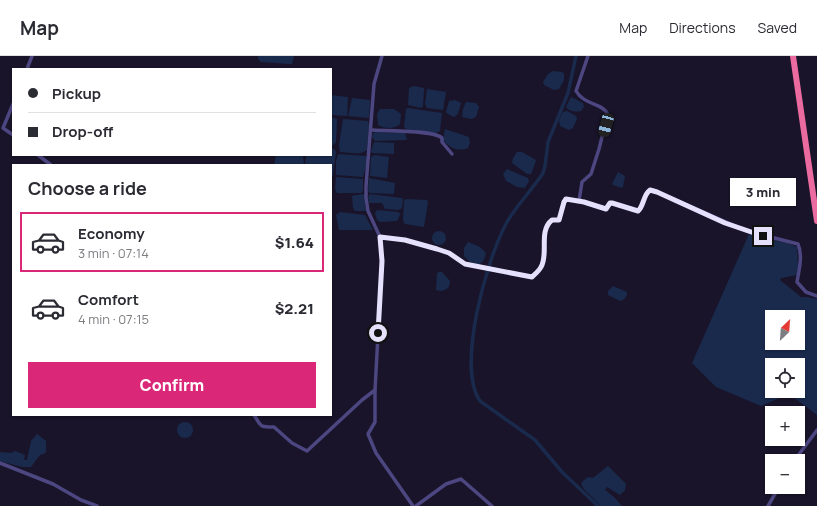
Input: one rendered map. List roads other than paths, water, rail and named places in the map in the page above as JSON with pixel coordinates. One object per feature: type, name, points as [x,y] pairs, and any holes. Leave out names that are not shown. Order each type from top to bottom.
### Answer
[{"type":"highway","points":[[793,56],[817,221]]},
{"type":"street","points":[[27,68],[32,56]]},
{"type":"street","points":[[382,56],[374,84],[372,130],[366,198],[368,211],[380,237],[382,261],[375,390],[375,422],[368,434],[388,471],[414,506],[446,484],[461,479],[492,506]]},
{"type":"street","points":[[579,201],[582,182],[591,174],[599,149],[606,125],[607,113],[603,107],[585,101],[576,91],[588,56]]},
{"type":"street","points":[[12,106],[3,128],[12,134]]},
{"type":"street","points":[[372,130],[419,132],[439,136],[452,154]]},
{"type":"street","points":[[39,156],[50,164]]},
{"type":"street","points":[[380,237],[405,240],[437,249],[449,253],[465,264],[532,277],[542,266],[544,240],[549,222],[552,220],[559,220],[566,199],[579,201],[606,209],[610,203],[612,203],[638,211],[641,208],[648,192],[653,190],[747,231],[798,244],[800,249],[800,272],[797,282],[806,292],[817,296]]},
{"type":"street","points":[[255,416],[259,424],[264,428],[277,428],[292,443],[307,451],[362,400],[375,390]]},
{"type":"street","points":[[799,454],[817,430]]},
{"type":"street","points":[[0,463],[53,484],[80,500],[97,506]]},
{"type":"street","points":[[768,506],[775,494]]},
{"type":"water","points":[[258,56],[294,56],[292,64],[289,64],[261,62],[258,59]]},
{"type":"water","points":[[553,71],[562,72],[564,74],[564,80],[559,89],[554,90],[544,85],[543,82],[548,74]]},
{"type":"water","points":[[414,86],[424,88],[423,106],[421,108],[408,105],[409,88]]},
{"type":"water","points":[[427,89],[446,92],[443,110],[427,108],[425,104]]},
{"type":"water","points":[[332,95],[348,97],[347,116],[332,115]]},
{"type":"water","points":[[571,97],[583,103],[584,107],[581,111],[577,112],[569,110],[566,107]]},
{"type":"water","points":[[352,98],[370,100],[369,118],[348,116]]},
{"type":"water","points":[[455,100],[461,103],[458,114],[454,117],[446,112],[449,101]]},
{"type":"water","points":[[466,102],[476,103],[479,107],[476,117],[471,119],[462,117]]},
{"type":"water","points":[[408,108],[442,113],[440,131],[436,133],[407,130],[404,127],[406,109]]},
{"type":"water","points":[[380,109],[394,109],[401,114],[400,124],[390,128],[378,125],[377,114]]},
{"type":"water","points":[[567,111],[576,116],[577,119],[573,128],[569,130],[560,126],[559,120],[563,112]]},
{"type":"water","points":[[332,117],[337,119],[336,142],[333,145]]},
{"type":"water","points":[[343,119],[368,121],[367,150],[361,153],[340,152],[339,145]]},
{"type":"water","points":[[445,129],[469,137],[470,143],[468,148],[460,150],[448,145],[443,140]]},
{"type":"water","points":[[373,133],[405,133],[407,140],[375,141],[372,137]]},
{"type":"water","points":[[374,142],[394,143],[394,154],[372,153],[371,151]]},
{"type":"water","points":[[332,148],[336,152],[332,176],[332,164],[305,164],[306,156],[332,156]]},
{"type":"water","points":[[517,152],[522,152],[536,160],[531,174],[527,174],[512,163]]},
{"type":"water","points":[[338,154],[366,156],[368,159],[363,177],[336,175],[336,161]]},
{"type":"water","points":[[374,155],[389,157],[387,178],[370,176],[371,157]]},
{"type":"water","points":[[276,156],[303,156],[304,164],[274,164]]},
{"type":"water","points":[[507,169],[528,178],[529,181],[525,188],[517,187],[506,181],[503,174]]},
{"type":"water","points":[[618,172],[625,176],[622,188],[612,184]]},
{"type":"water","points":[[336,177],[363,179],[363,191],[361,193],[337,193],[335,189]]},
{"type":"water","points":[[369,178],[395,183],[394,194],[370,193],[368,191]]},
{"type":"water","points":[[363,194],[366,211],[355,211],[353,208],[352,196]]},
{"type":"water","points":[[370,194],[402,198],[402,208],[399,210],[385,209],[382,203],[369,203],[368,197]]},
{"type":"water","points":[[404,200],[427,200],[428,202],[424,227],[405,224],[403,221]]},
{"type":"water","points":[[377,210],[399,212],[400,215],[397,221],[380,222],[377,220],[375,213]]},
{"type":"water","points":[[340,212],[365,215],[373,230],[339,230],[336,215]]},
{"type":"water","points":[[439,231],[444,233],[446,238],[444,243],[439,245],[434,243],[432,238],[434,233]]},
{"type":"water","points":[[749,234],[797,247],[797,275],[781,278],[780,280],[801,297],[817,299],[817,415],[794,398],[805,398],[805,358],[765,358],[765,398],[780,398],[761,406],[716,387],[692,363]]},
{"type":"water","points":[[468,242],[480,247],[486,253],[484,260],[479,265],[470,262],[464,256],[464,248]]},
{"type":"water","points":[[442,272],[450,281],[448,288],[441,291],[436,290],[437,273]]},
{"type":"water","points":[[613,286],[627,292],[624,299],[620,301],[608,295],[608,291]]},
{"type":"water","points":[[185,422],[192,427],[193,430],[188,437],[185,438],[178,433],[177,430],[182,423]]},
{"type":"water","points":[[37,434],[46,441],[46,452],[40,455],[31,467],[22,467],[0,461],[0,452],[11,453],[15,451],[25,455],[24,460],[27,460],[31,441]]},
{"type":"water","points":[[608,466],[626,484],[625,490],[620,495],[607,487],[605,490],[622,506],[601,506],[581,484],[588,477],[593,478]]},
{"type":"waterway","points":[[576,56],[568,93],[548,142],[543,173],[507,222],[491,260],[483,285],[477,312],[471,363],[473,385],[480,401],[535,440],[562,472],[598,506]]}]
